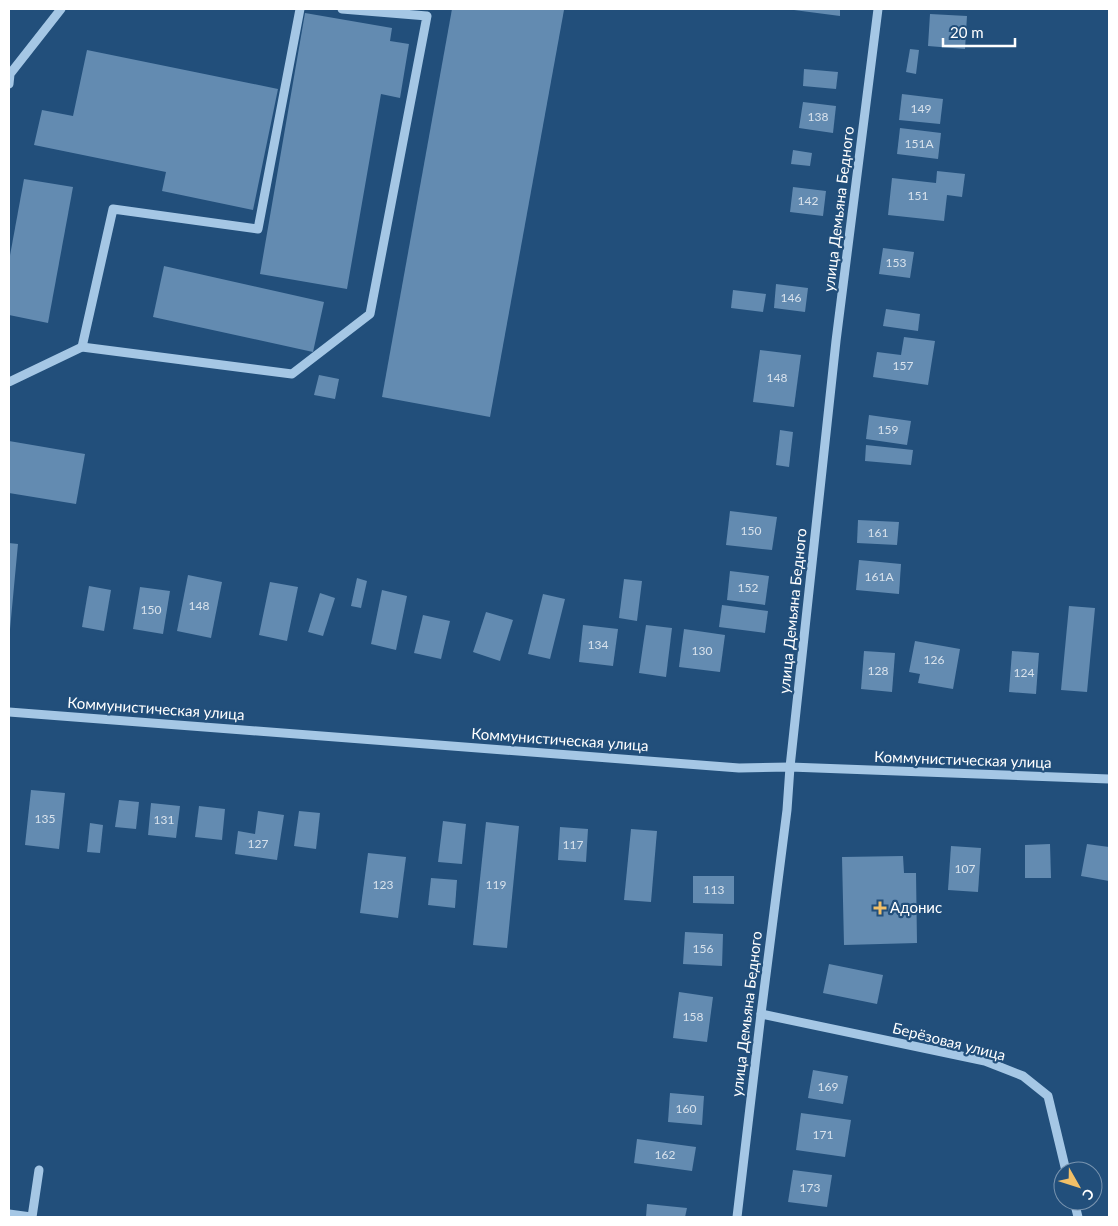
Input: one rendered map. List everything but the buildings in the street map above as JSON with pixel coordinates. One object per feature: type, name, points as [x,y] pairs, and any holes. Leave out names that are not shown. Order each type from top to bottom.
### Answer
[{"type":"street","points":[[9,77],[60,9]]},
{"type":"street","points":[[82,348],[113,210],[258,229],[300,9]]},
{"type":"street","points":[[9,382],[82,348],[292,374],[370,314],[427,16],[342,9]]},
{"type":"street","name":"улица Демьяна Бедного","points":[[737,1217],[787,810],[836,341],[878,9]]},
{"type":"street","name":"Коммунистическая улица","points":[[9,712],[739,768],[790,767],[1109,779]]},
{"type":"street","name":"Берёзовая улица","points":[[761,1014],[985,1061],[1023,1076],[1048,1096],[1064,1161]]},
{"type":"street","points":[[9,1214],[32,1217],[39,1170]]},
{"type":"place","name":"Адонис","points":[[880,908]]}]
